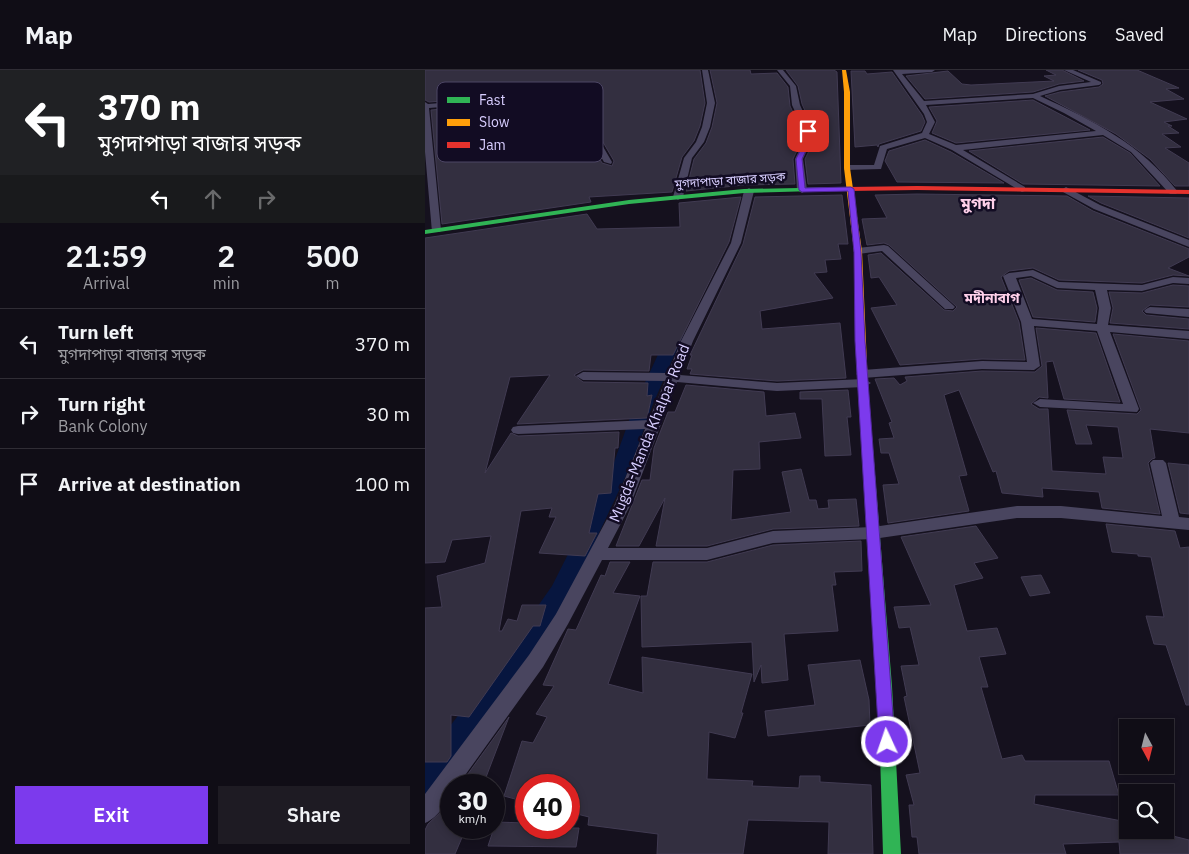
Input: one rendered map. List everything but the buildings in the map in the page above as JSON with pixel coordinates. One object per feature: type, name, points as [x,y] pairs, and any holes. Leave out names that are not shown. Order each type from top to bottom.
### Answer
[{"type":"street","points":[[678,197],[688,158],[700,142],[706,127],[711,103],[705,70]]},
{"type":"street","points":[[780,70],[793,86],[795,105],[808,131],[808,140],[799,159],[802,190]]},
{"type":"street","points":[[844,70],[847,108],[847,168],[857,252],[863,378],[885,686],[892,854]]},
{"type":"street","points":[[925,136],[931,122],[923,102],[900,78],[897,71],[932,70]]},
{"type":"street","points":[[923,102],[1034,96],[1059,88],[1099,83],[1067,70]]},
{"type":"street","points":[[1034,96],[1121,140],[1143,156],[1173,192]]},
{"type":"street","points":[[426,105],[431,231]]},
{"type":"street","points":[[1052,112],[1066,111]]},
{"type":"street","points":[[955,148],[1104,132]]},
{"type":"street","points":[[847,168],[878,167],[883,148],[925,136],[955,148],[1022,189]]},
{"type":"street","points":[[603,153],[608,162]]},
{"type":"street","name":"মুগদাপাড়া বাজার সড়ক","points":[[431,231],[678,197],[747,191],[1022,189],[1189,192]]},
{"type":"street","points":[[1066,190],[1097,208],[1189,244]]},
{"type":"street","name":"Mugda-Manda Khalpar Road","points":[[425,812],[536,661],[622,506],[650,424],[662,378],[687,341],[736,243],[747,191]]},
{"type":"street","points":[[857,252],[884,248],[949,308]]},
{"type":"street","points":[[583,376],[662,378],[777,388],[974,365],[1034,366],[1027,322],[1009,276],[1033,273],[1057,285],[1142,288],[1173,280],[1189,281]]},
{"type":"street","points":[[1040,402],[1132,409],[1102,328],[1105,308],[1100,286]]},
{"type":"street","points":[[1150,311],[1189,313]]},
{"type":"street","points":[[1027,322],[1189,335]]},
{"type":"street","points":[[518,430],[650,424]]},
{"type":"street","points":[[1158,463],[1172,523]]},
{"type":"street","points":[[596,554],[707,554],[773,537],[873,533],[1017,512],[1061,512],[1189,524]]},
{"type":"waterway","points":[[425,781],[504,674],[561,591],[622,465],[644,404],[677,331]]},
{"type":"traffic: fast","points":[[425,232],[629,202],[744,191],[848,189]]},
{"type":"traffic: fast","points":[[863,387],[885,686],[892,854]]},
{"type":"traffic: slow","points":[[844,70],[847,92],[847,168],[858,251],[863,387]]},
{"type":"traffic: jam","points":[[848,189],[917,188],[1189,192]]},
{"type":"district","name":"মুগদা","points":[[978,203]]},
{"type":"district","name":"মদীনাবাগ","points":[[992,298]]},
{"type":"route","points":[[808,131],[808,140],[799,159],[802,190],[851,189],[857,252],[860,341],[885,686],[887,742]]}]
